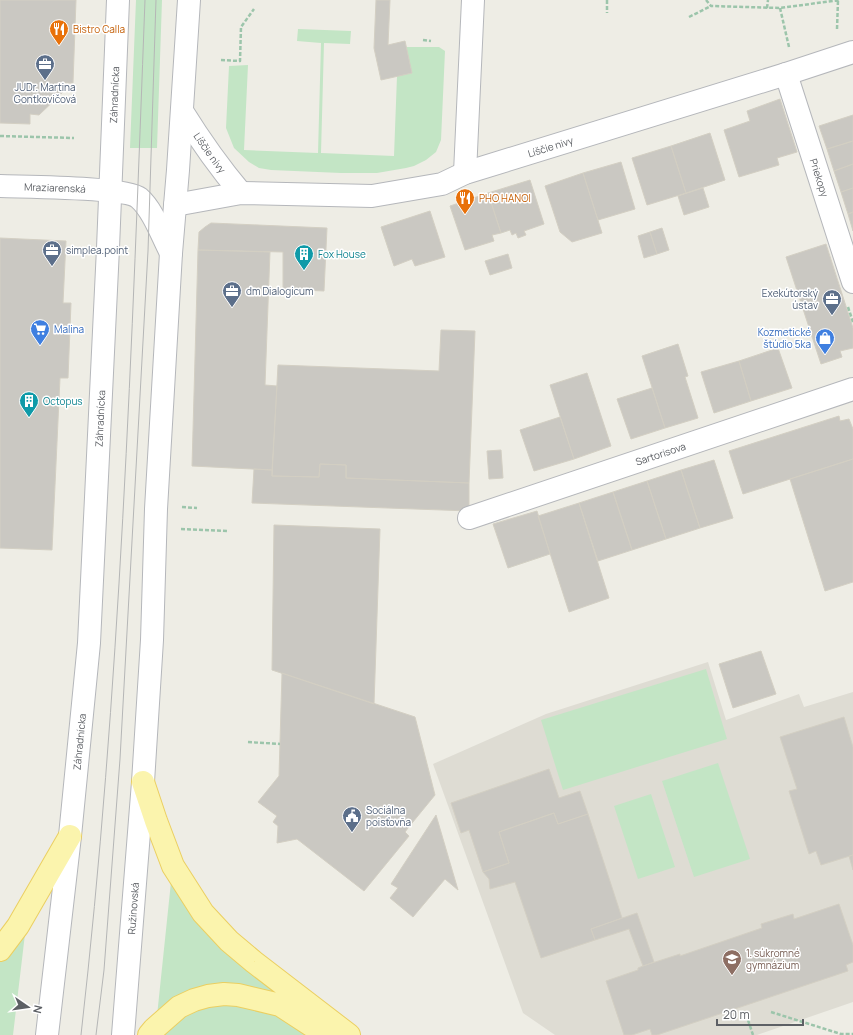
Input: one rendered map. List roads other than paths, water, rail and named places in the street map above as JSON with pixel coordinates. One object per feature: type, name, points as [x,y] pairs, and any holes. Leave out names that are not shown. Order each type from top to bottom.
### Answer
[{"type":"main road","points":[[143,782],[173,866],[204,913],[229,941],[349,1035]]},
{"type":"main road","points":[[0,950],[11,938],[70,836]]},
{"type":"main road","points":[[149,1035],[179,1007],[194,1000],[224,994],[238,995],[280,1005],[326,1035]]},
{"type":"street","name":"Záhradnícka","points":[[70,836],[89,644],[118,0]]},
{"type":"street","points":[[143,782],[152,640],[156,509],[188,0]]},
{"type":"street","points":[[465,173],[473,0]]},
{"type":"street","name":"Líščie nivy","points":[[175,205],[241,193],[372,196],[442,184],[465,173],[853,52]]},
{"type":"street","name":"Priekopy","points":[[786,74],[853,282]]},
{"type":"street","name":"Líščie nivy","points":[[182,111],[203,145],[241,193]]},
{"type":"street","name":"Mraziarenská","points":[[0,186],[110,190],[138,196],[149,210],[171,253]]},
{"type":"street","name":"Sartorisova","points":[[469,518],[853,390]]},
{"type":"street","name":"Ružinovská","points":[[123,1035],[143,782]]},
{"type":"street","points":[[47,1035],[70,836]]},
{"type":"tram line","points":[[81,1035],[106,777],[115,648],[129,389],[145,0]]},
{"type":"tram line","points":[[96,1035],[104,970],[120,759],[148,251],[156,0]]},
{"type":"place","name":"Bistro Calla","points":[[59,46]]},
{"type":"place","name":"JUDr. Martina Gontkovičová","points":[[45,81]]},
{"type":"place","name":"PHO HANOI","points":[[465,215]]},
{"type":"place","name":"simplea.point","points":[[52,267]]},
{"type":"place","name":"Fox House","points":[[304,271]]},
{"type":"place","name":"dm Dialogicum","points":[[232,308]]},
{"type":"place","name":"Exekútorský ústav","points":[[832,316]]},
{"type":"place","name":"Malina","points":[[40,346]]},
{"type":"place","name":"Kozmetické štúdio 5ka","points":[[825,355]]},
{"type":"place","name":"Octopus","points":[[29,418]]},
{"type":"place","name":"Sociálna poisťovňa","points":[[352,833]]},
{"type":"place","name":"1. súkromné gymnázium","points":[[732,976]]}]
